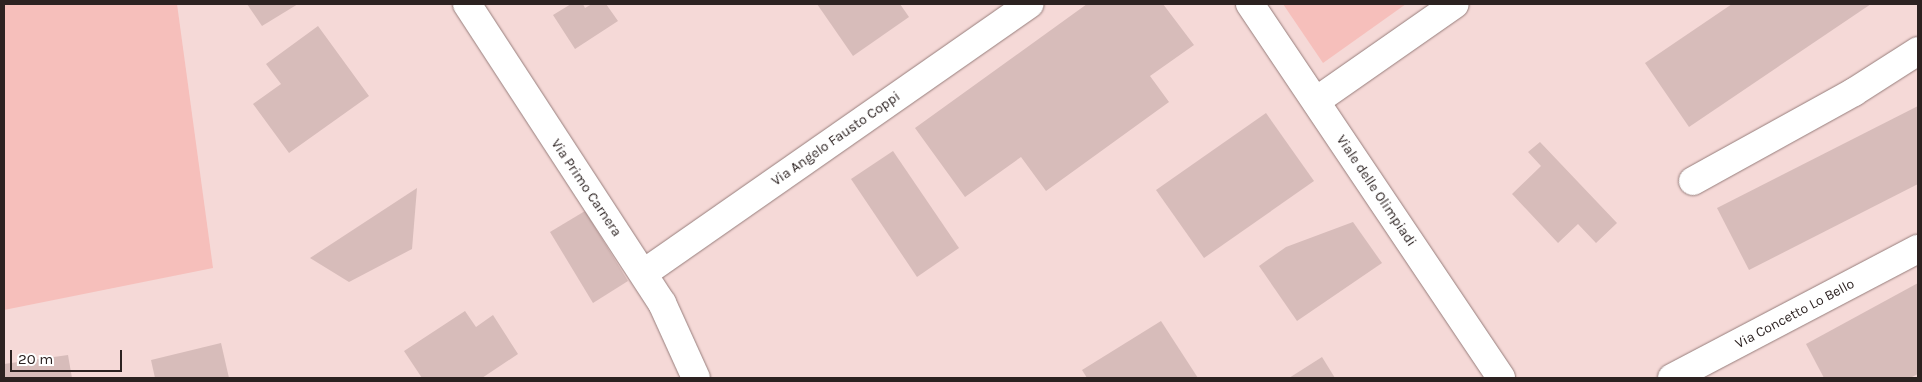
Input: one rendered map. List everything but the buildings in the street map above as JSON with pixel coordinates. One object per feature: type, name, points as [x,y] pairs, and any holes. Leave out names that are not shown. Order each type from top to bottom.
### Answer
[{"type":"street","name":"Via Primo Carnera","points":[[466,4],[662,303],[696,378]]},
{"type":"street","name":"Via Angelo Fausto Coppi","points":[[644,274],[1029,4]]},
{"type":"street","name":"Viale delle Olimpiadi","points":[[1250,4],[1501,378]]},
{"type":"street","points":[[1316,101],[1455,4]]},
{"type":"street","points":[[1693,181],[1854,92],[1918,51]]},
{"type":"street","name":"Via Concetto Lo Bello","points":[[1672,378],[1918,249]]},
{"type":"shaded area","points":[[4,4],[177,4],[213,268],[4,310]]},
{"type":"shaded area","points":[[1283,4],[1406,4],[1323,63]]}]
